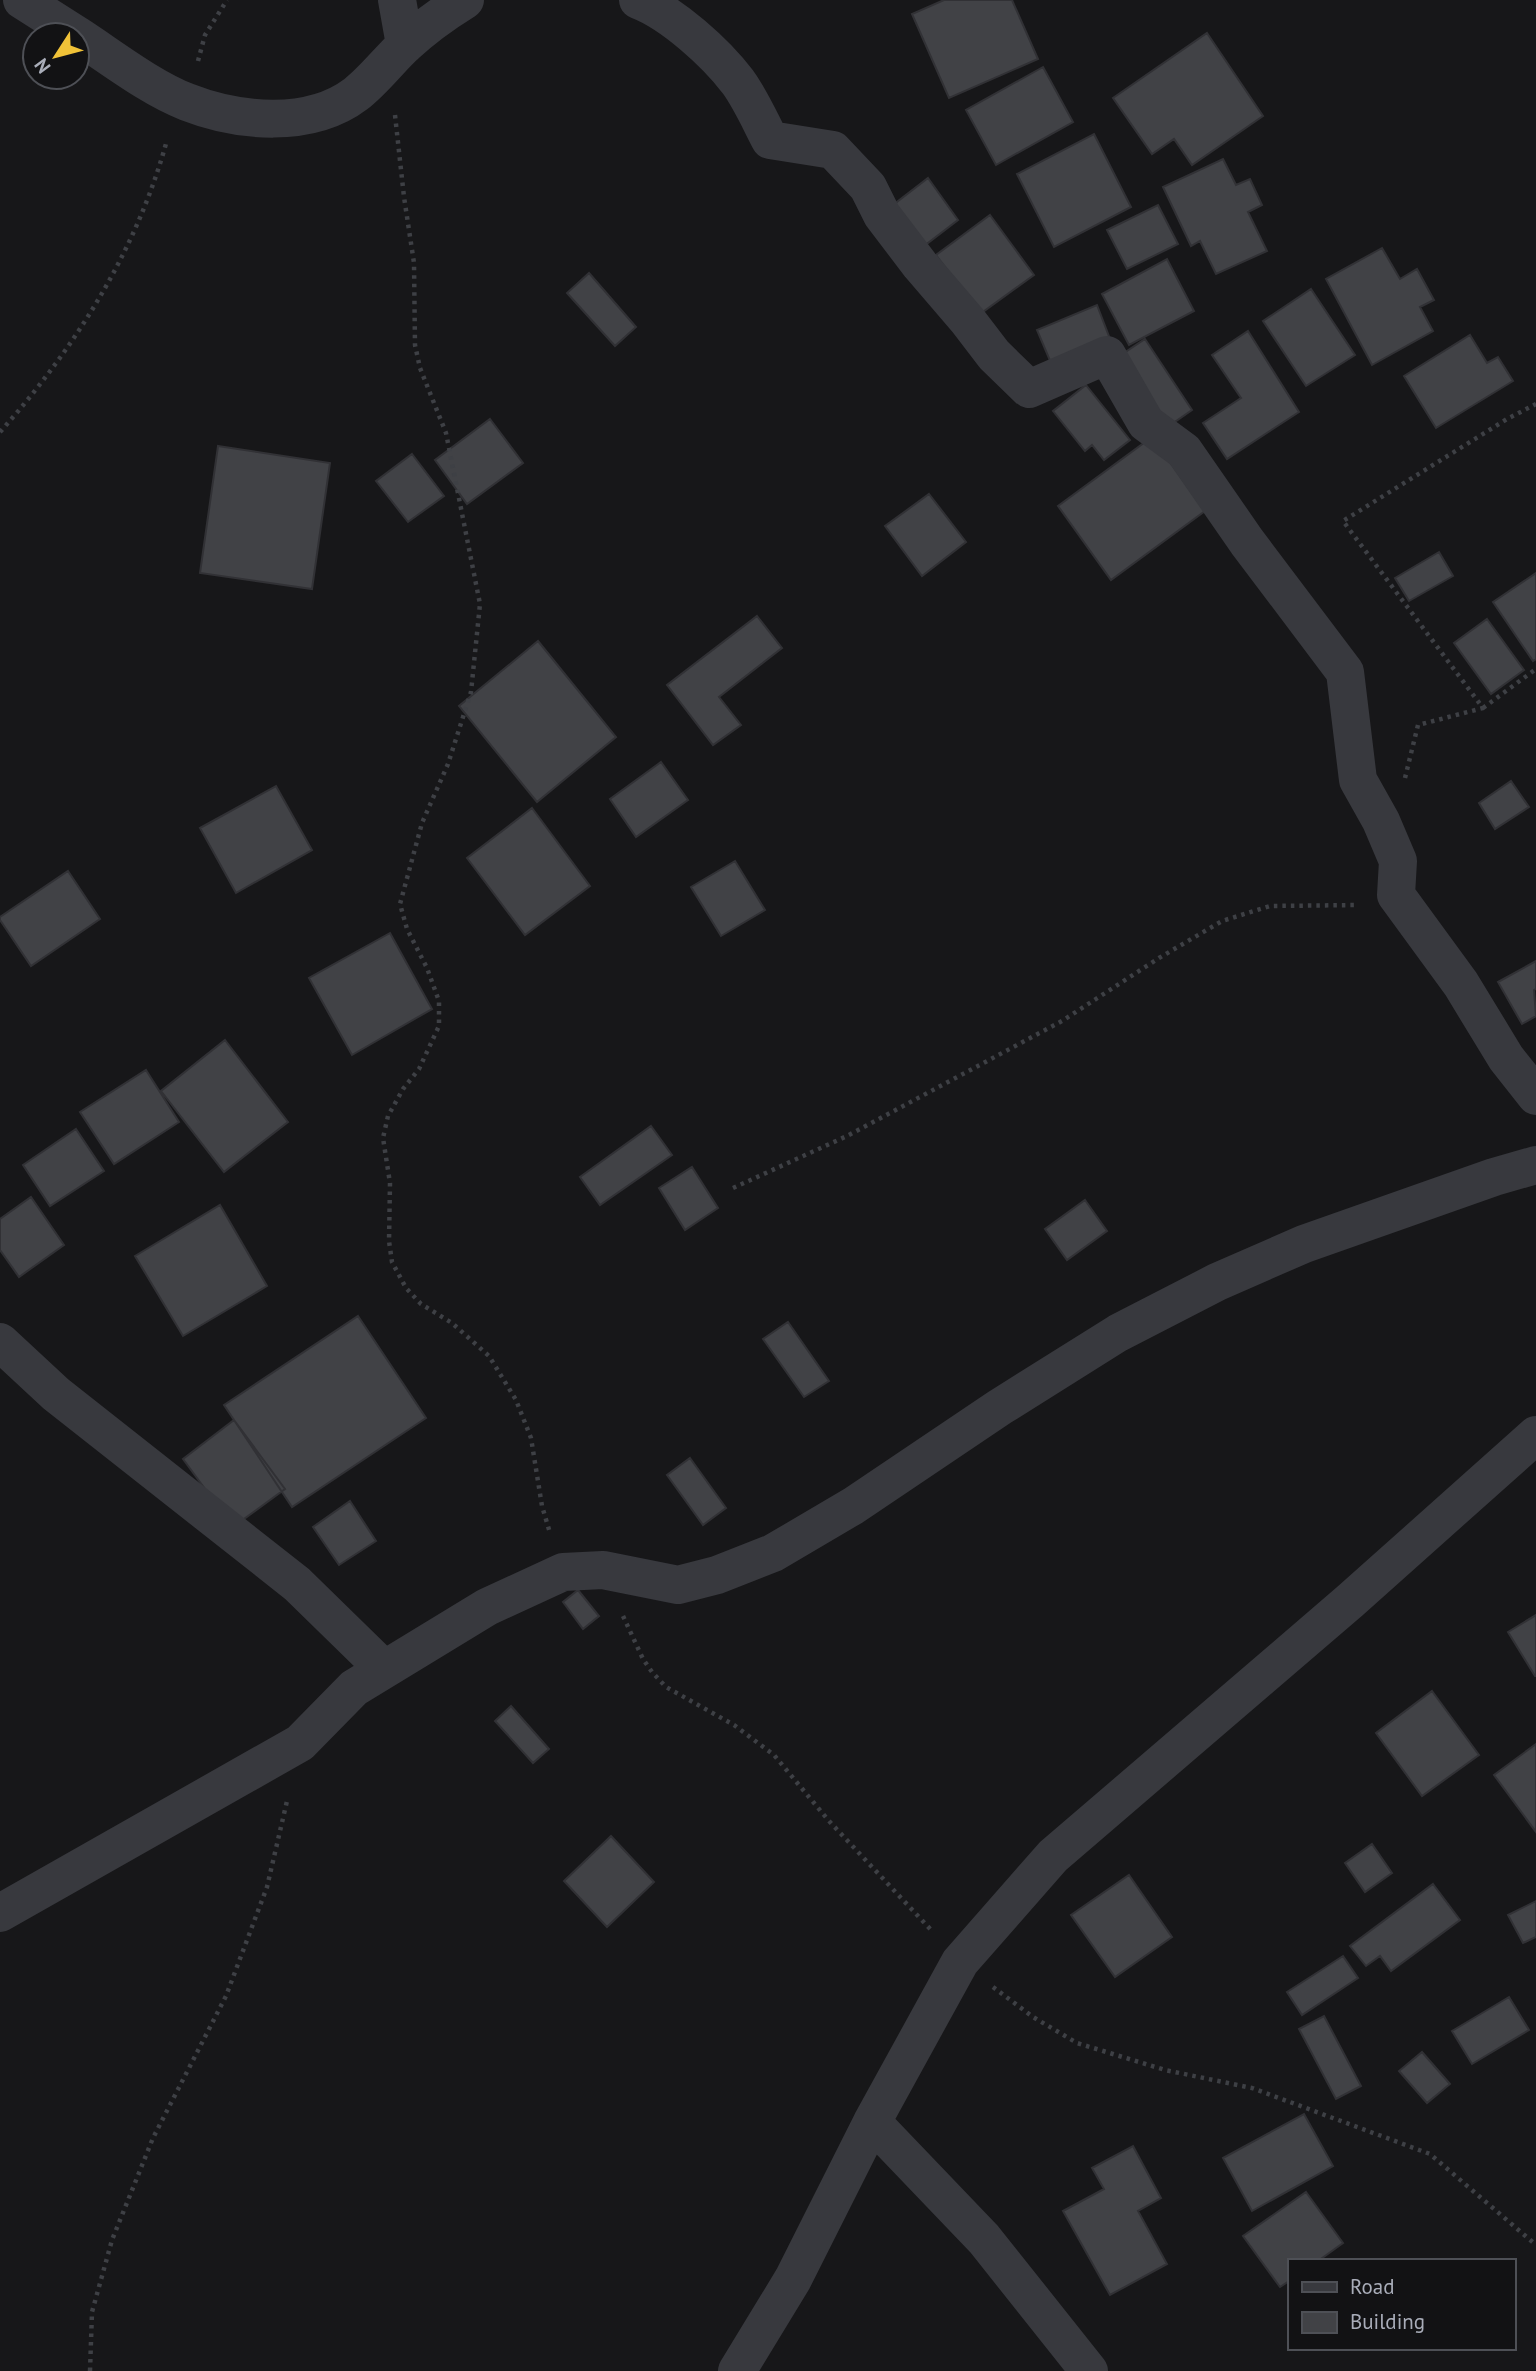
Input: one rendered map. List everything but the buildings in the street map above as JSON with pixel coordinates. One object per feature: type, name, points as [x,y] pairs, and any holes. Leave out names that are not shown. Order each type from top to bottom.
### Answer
[{"type":"street","points":[[22,0],[55,21]]},
{"type":"street","points":[[394,58],[397,0]]},
{"type":"street","points":[[91,44],[180,98],[229,113],[283,120],[314,115],[356,94],[449,10],[465,0]]},
{"type":"street","points":[[638,0],[653,6],[682,26],[738,82],[770,140],[833,150],[868,187],[882,215],[920,265],[994,355],[1029,389],[1107,355],[1146,424],[1184,451],[1247,542],[1345,672],[1358,780],[1381,821],[1398,861],[1396,895],[1461,984],[1506,1058],[1536,1096]]},
{"type":"street","points":[[0,1913],[300,1743],[354,1688],[487,1606],[562,1572],[603,1570],[678,1585],[718,1575],[773,1553],[853,1506],[1000,1407],[1118,1333],[1217,1282],[1304,1244],[1494,1177],[1536,1165]]},
{"type":"street","points":[[0,1342],[56,1394],[297,1584],[384,1670]]},
{"type":"street","points":[[737,2371],[793,2279],[873,2122],[960,1962],[1053,1856],[1350,1601],[1536,1435]]},
{"type":"street","points":[[873,2122],[984,2239],[1089,2371]]},
{"type":"path","points":[[0,432],[43,383],[114,276],[155,184],[180,98],[205,36],[227,0]]},
{"type":"path","points":[[394,58],[396,118],[414,263],[415,345],[420,368],[446,433],[480,604],[471,692],[448,764],[422,823],[400,904],[407,929],[427,968],[439,1001],[439,1026],[419,1069],[403,1090],[388,1116],[385,1127],[383,1138],[391,1204],[392,1262],[406,1288],[421,1304],[452,1324],[489,1356],[516,1400],[531,1438],[541,1506],[562,1572]]},
{"type":"path","points":[[1483,708],[1343,521],[1507,419],[1536,404]]},
{"type":"path","points":[[1404,780],[1418,724],[1483,708],[1536,668]]},
{"type":"path","points":[[733,1188],[847,1136],[1051,1027],[1222,921],[1270,906],[1404,906]]},
{"type":"path","points":[[603,1570],[643,1659],[666,1687],[734,1726],[774,1755],[830,1821],[960,1962],[1032,2017],[1077,2043],[1165,2070],[1252,2088],[1430,2154],[1536,2245]]},
{"type":"path","points":[[90,2371],[92,2312],[112,2241],[153,2138],[226,1996],[267,1887],[300,1743]]}]
